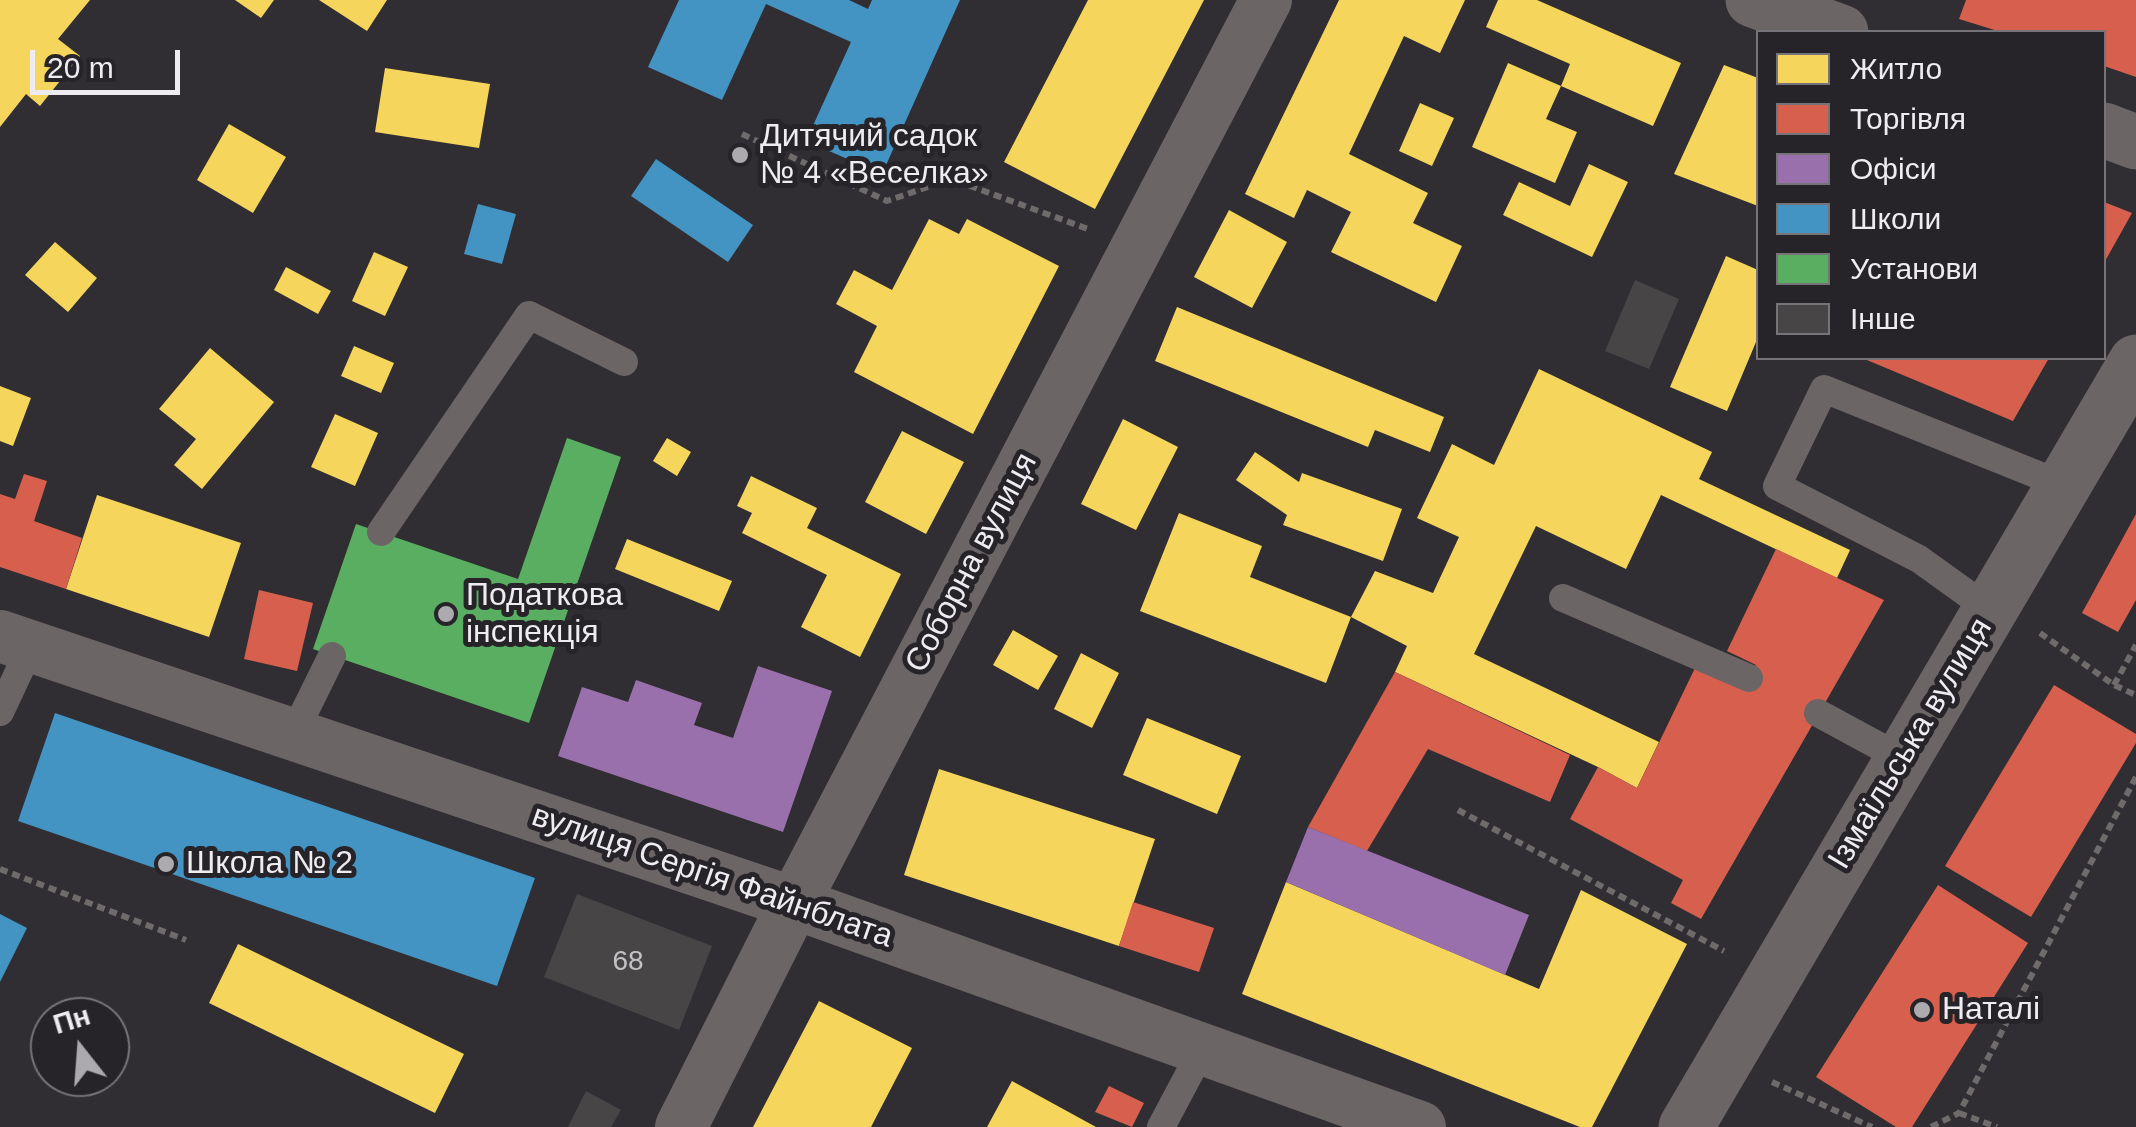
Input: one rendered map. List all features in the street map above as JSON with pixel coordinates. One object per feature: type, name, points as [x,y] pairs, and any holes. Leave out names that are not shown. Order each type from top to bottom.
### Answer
[{"type":"main road","points":[[1753,0],[1836,30]]},
{"type":"main road","points":[[2106,131],[2136,142]]},
{"type":"main road","name":"Ізмаїльська вулиця","points":[[1686,1127],[2136,362]]},
{"type":"street","name":"Соборна вулиця","points":[[681,1127],[1266,0]]},
{"type":"street","name":"вулиця Сергія Файнблата","points":[[15,641],[794,903],[1420,1127]]},
{"type":"lane","points":[[381,532],[529,315],[624,362]]},
{"type":"lane","points":[[1990,610],[1918,559],[1777,486],[1824,389],[2063,485]]},
{"type":"lane","points":[[1563,598],[1749,678]]},
{"type":"lane","points":[[0,712],[15,641]]},
{"type":"lane","points":[[293,734],[332,656]]},
{"type":"lane","points":[[1818,712],[1902,758]]},
{"type":"lane","points":[[1162,1127],[1203,1048]]},
{"type":"path","points":[[742,134],[887,201],[951,179],[1108,236],[1134,251]]},
{"type":"path","points":[[2040,633],[2114,685],[2136,695]]},
{"type":"path","points":[[2114,685],[2136,646]]},
{"type":"path","points":[[1931,1127],[1959,1113],[2136,777]]},
{"type":"path","points":[[1458,810],[1724,952]]},
{"type":"path","points":[[0,869],[186,940]]},
{"type":"path","points":[[1771,1082],[1872,1127]]},
{"type":"path","points":[[1959,1113],[1996,1127]]},
{"type":"building: Житло","points":[[0,0],[90,0],[58,39],[80,56],[40,106],[26,94],[0,127]]},
{"type":"building: Житло","points":[[235,0],[274,0],[261,18]]},
{"type":"building: Житло","points":[[319,0],[387,0],[367,31]]},
{"type":"building: Житло","points":[[1088,0],[1204,0],[1095,209],[1004,162]]},
{"type":"building: Житло","points":[[1339,0],[1465,0],[1440,53],[1404,36],[1349,154],[1428,193],[1413,223],[1462,246],[1436,302],[1331,252],[1351,212],[1307,190],[1294,218],[1245,194]]},
{"type":"building: Житло","points":[[1498,0],[1537,0],[1681,63],[1653,126],[1561,86],[1570,64],[1486,27]]},
{"type":"building: Житло","points":[[1508,63],[1561,86],[1546,119],[1577,132],[1555,183],[1472,147]]},
{"type":"building: Житло","points":[[1724,65],[1756,77],[1756,205],[1674,174]]},
{"type":"building: Житло","points":[[385,68],[490,84],[479,148],[375,132]]},
{"type":"building: Житло","points":[[1420,103],[1454,118],[1432,166],[1399,151]]},
{"type":"building: Житло","points":[[229,124],[286,157],[253,213],[197,180]]},
{"type":"building: Житло","points":[[1589,164],[1628,182],[1592,257],[1503,215],[1519,182],[1570,206]]},
{"type":"building: Житло","points":[[1229,210],[1287,242],[1252,308],[1194,277]]},
{"type":"building: Житло","points":[[929,219],[959,234],[967,219],[1059,266],[973,434],[854,372],[877,326],[836,304],[854,270],[892,290]]},
{"type":"building: Житло","points":[[55,242],[97,278],[68,312],[25,275]]},
{"type":"building: Житло","points":[[374,252],[408,267],[385,316],[352,301]]},
{"type":"building: Житло","points":[[1726,256],[1756,269],[1756,342],[1727,411],[1670,387]]},
{"type":"building: Житло","points":[[286,267],[331,291],[318,314],[274,290]]},
{"type":"building: Житло","points":[[1177,307],[1444,417],[1430,452],[1375,430],[1368,447],[1155,361]]},
{"type":"building: Житло","points":[[354,346],[394,363],[381,393],[341,376]]},
{"type":"building: Житло","points":[[210,348],[274,402],[202,489],[174,465],[196,439],[159,409]]},
{"type":"building: Житло","points":[[1539,369],[1712,452],[1699,479],[1850,550],[1837,578],[1661,495],[1626,569],[1536,526],[1474,654],[1659,742],[1637,788],[1395,672],[1407,646],[1351,617],[1375,571],[1433,593],[1459,537],[1417,518],[1452,444],[1494,465]]},
{"type":"building: Житло","points":[[0,386],[31,398],[13,446],[0,441]]},
{"type":"building: Житло","points":[[335,414],[378,433],[355,486],[311,467]]},
{"type":"building: Житло","points":[[1123,419],[1178,447],[1136,530],[1081,504]]},
{"type":"building: Житло","points":[[902,431],[964,462],[926,534],[865,502]]},
{"type":"building: Житло","points":[[667,438],[691,452],[677,476],[653,461]]},
{"type":"building: Житло","points":[[1255,452],[1299,482],[1302,473],[1402,509],[1383,561],[1283,525],[1287,515],[1236,480]]},
{"type":"building: Житло","points":[[751,476],[817,508],[807,528],[901,574],[860,657],[801,627],[827,575],[742,533],[752,513],[737,506]]},
{"type":"building: Житло","points":[[97,495],[241,543],[209,637],[66,589]]},
{"type":"building: Житло","points":[[1179,513],[1262,546],[1250,577],[1351,617],[1326,683],[1140,611]]},
{"type":"building: Житло","points":[[627,539],[732,581],[719,611],[615,569]]},
{"type":"building: Житло","points":[[1013,630],[1058,656],[1038,690],[993,665]]},
{"type":"building: Житло","points":[[1081,653],[1119,673],[1092,728],[1054,709]]},
{"type":"building: Житло","points":[[1147,718],[1241,756],[1217,814],[1123,775]]},
{"type":"building: Житло","points":[[939,769],[1155,839],[1119,946],[904,875]]},
{"type":"building: Житло","points":[[1286,882],[1539,989],[1581,890],[1687,944],[1592,1127],[1580,1127],[1242,994]]},
{"type":"building: Житло","points":[[238,944],[464,1054],[435,1113],[209,1003]]},
{"type":"building: Житло","points":[[819,1001],[912,1048],[871,1127],[753,1127]]},
{"type":"building: Житло","points":[[1012,1081],[1096,1127],[987,1127]]},
{"type":"building: Торгівля","points":[[1966,0],[2136,0],[2136,77],[2106,67],[2106,30],[1995,30],[1959,19]]},
{"type":"building: Торгівля","points":[[2106,203],[2132,213],[2106,259]]},
{"type":"building: Торгівля","points":[[1867,360],[2048,360],[2013,421]]},
{"type":"building: Торгівля","points":[[24,474],[47,481],[34,521],[82,538],[66,589],[0,567],[0,494],[15,499]]},
{"type":"building: Торгівля","points":[[2136,514],[2136,600],[2118,632],[2082,613]]},
{"type":"building: Торгівля","points":[[1776,549],[1884,600],[1701,919],[1671,903],[1683,880],[1570,819],[1598,767],[1637,788],[1696,666],[1744,689],[1756,665],[1727,651]]},
{"type":"building: Торгівля","points":[[259,590],[313,603],[297,671],[244,659]]},
{"type":"building: Торгівля","points":[[1395,672],[1570,755],[1550,802],[1428,749],[1367,851],[1308,827]]},
{"type":"building: Торгівля","points":[[2054,685],[2136,734],[2136,743],[2031,917],[1945,866]]},
{"type":"building: Торгівля","name":"Наталі","points":[[1938,885],[2028,943],[1912,1127],[1896,1127],[1816,1077]]},
{"type":"building: Торгівля","points":[[1133,902],[1214,928],[1199,972],[1119,946]]},
{"type":"building: Торгівля","points":[[1109,1086],[1144,1103],[1132,1127],[1095,1112]]},
{"type":"building: Офіси","points":[[758,666],[832,691],[783,832],[558,756],[582,687],[628,702],[636,680],[702,703],[694,725],[733,738]]},
{"type":"building: Офіси","points":[[1308,827],[1529,915],[1505,975],[1286,882]]},
{"type":"building: Школи","points":[[679,0],[849,0],[868,9],[872,0],[960,0],[882,174],[806,141],[851,42],[766,4],[722,100],[648,67]]},
{"type":"building: Школи","points":[[656,159],[753,225],[728,262],[631,196]]},
{"type":"building: Школи","points":[[478,204],[516,214],[502,264],[464,254]]},
{"type":"building: Школи","points":[[55,713],[535,878],[497,986],[18,821]]},
{"type":"building: Школи","points":[[0,914],[27,928],[0,982]]},
{"type":"building: Установи","name":"Податкова інспекція","points":[[567,438],[621,457],[529,723],[313,649],[356,524],[518,579]]},
{"type":"building: Інше","points":[[1635,280],[1679,299],[1649,369],[1605,351]]},
{"type":"building: Інше","points":[[577,894],[712,946],[679,1030],[544,977]]},
{"type":"building: Інше","points":[[586,1091],[621,1110],[611,1127],[568,1127]]},
{"type":"place","name":"Дитячий садок № 4 «Веселка»","points":[[740,155]]},
{"type":"place","name":"Податкова інспекція","points":[[446,614]]},
{"type":"place","name":"Школа № 2","points":[[166,864]]},
{"type":"place","name":"Наталі","points":[[1922,1010]]}]
